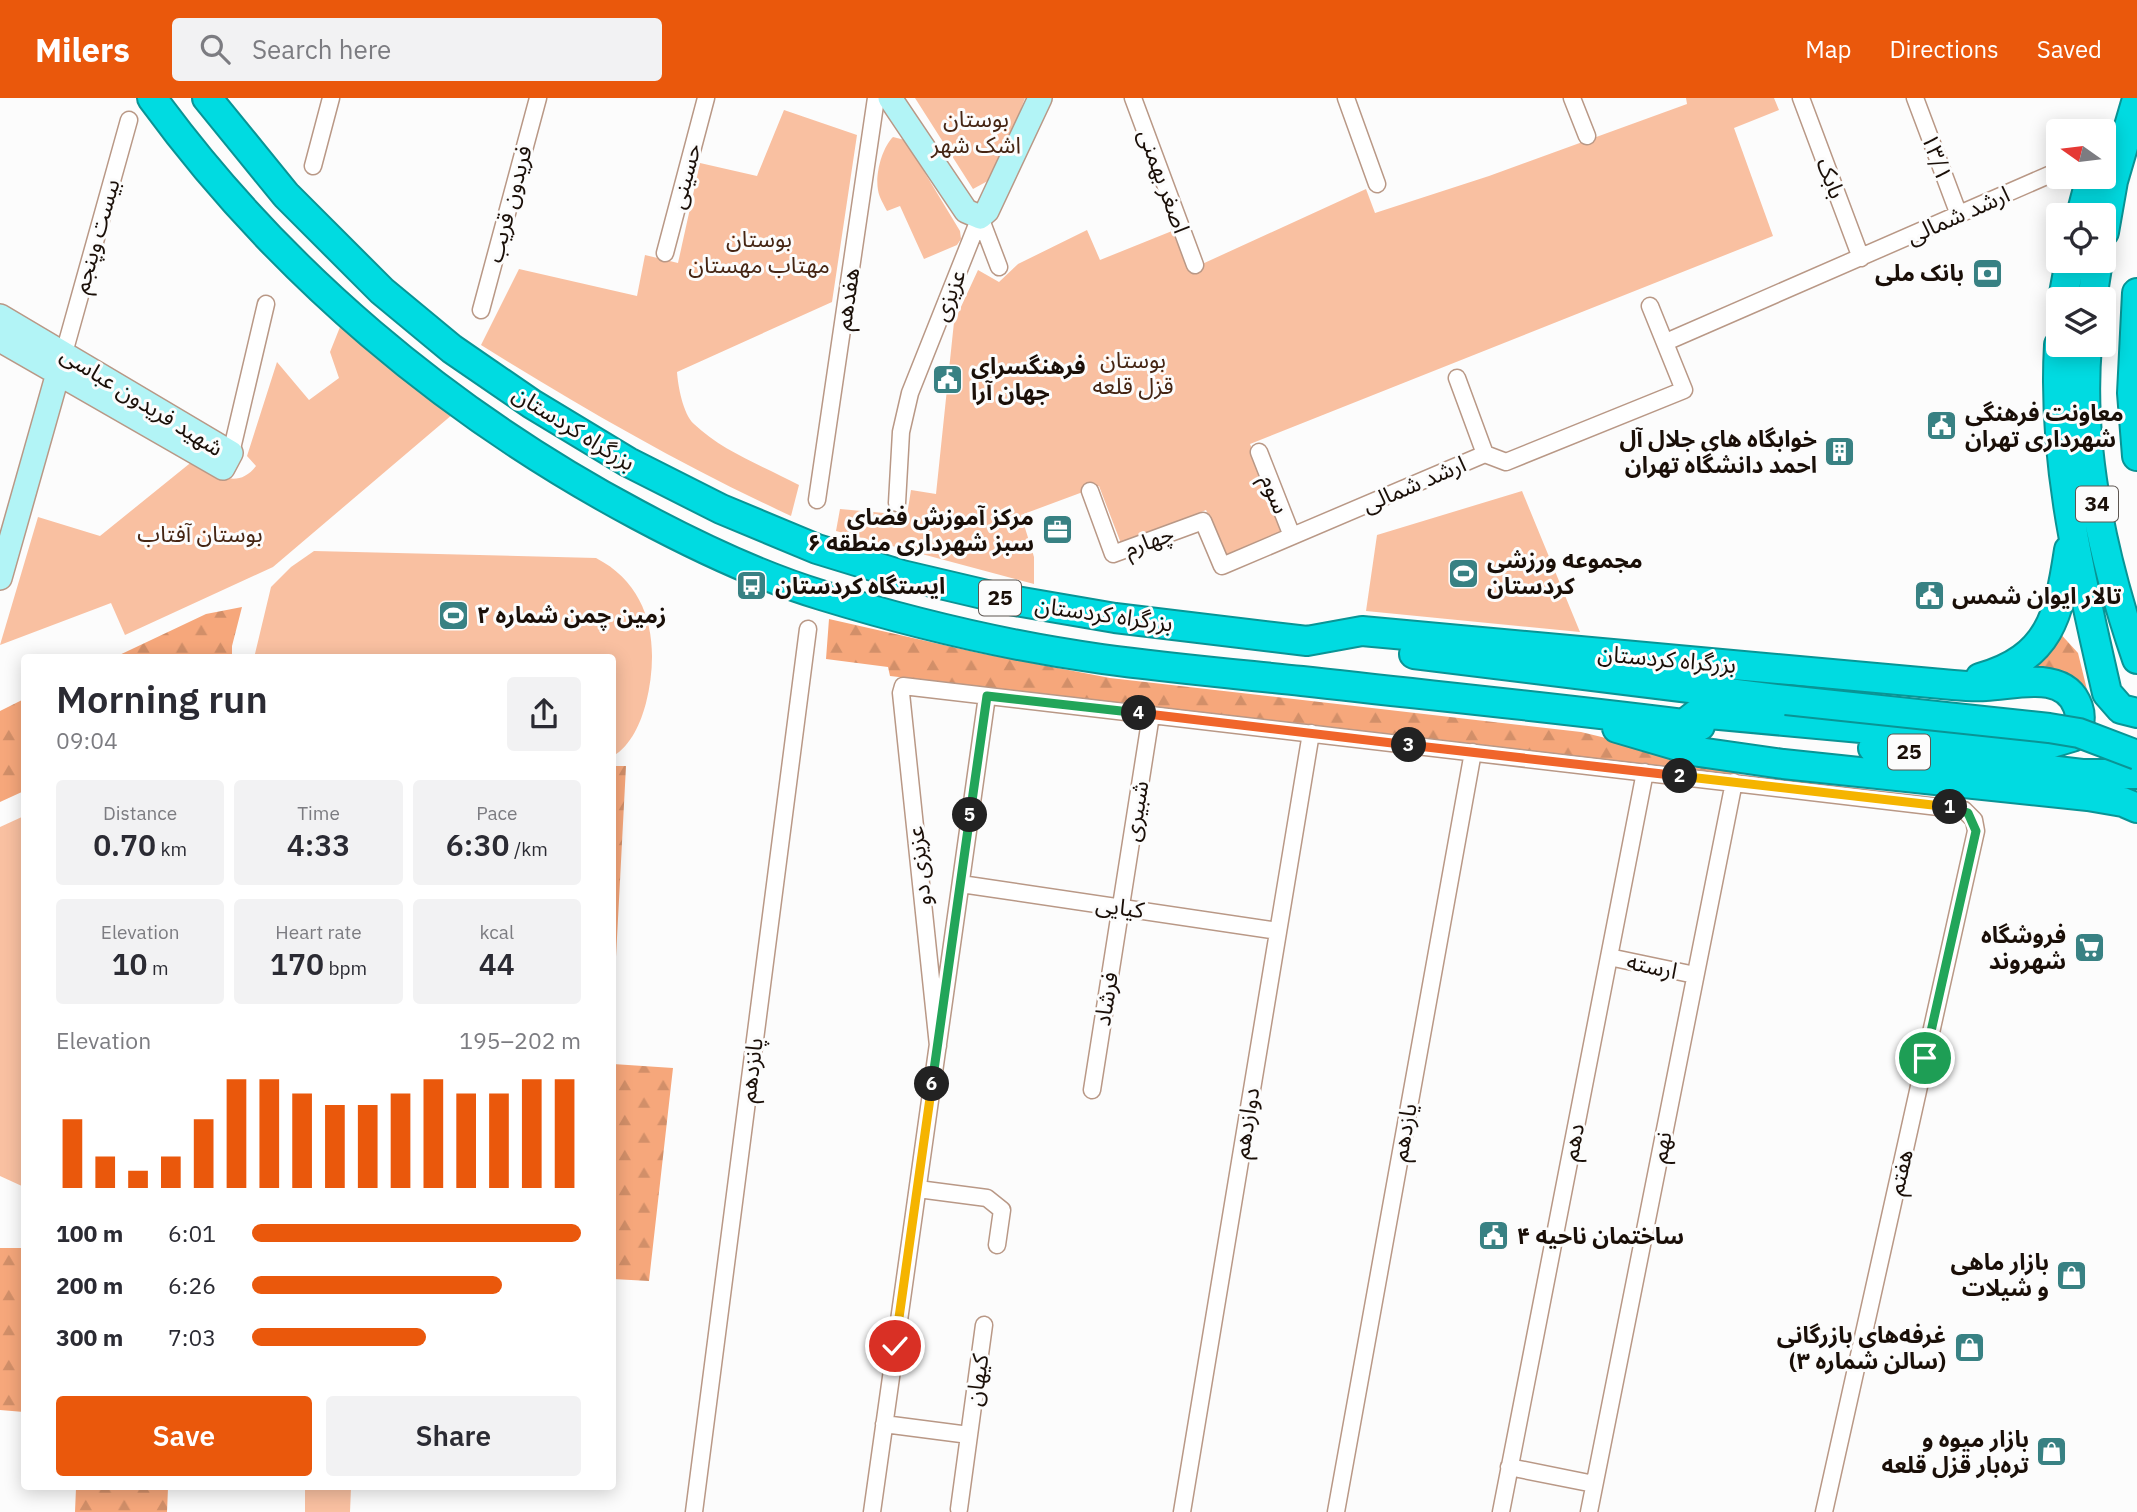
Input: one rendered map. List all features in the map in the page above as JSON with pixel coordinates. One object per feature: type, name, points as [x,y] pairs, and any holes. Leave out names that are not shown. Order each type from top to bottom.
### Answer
[{"type":"highway","name":"بزرگراه کردستان","points":[[152,98],[215,177],[272,239],[354,320],[433,386],[512,440],[596,492],[679,537],[817,594],[919,622],[1100,659],[1684,724],[1698,713],[2045,745],[2066,740],[2078,729],[2080,720],[2075,701],[2055,684],[1953,685],[1362,631],[1307,641],[1115,618],[1004,599],[902,575],[817,549],[721,509],[628,462],[532,404],[452,349],[382,291],[286,195],[207,98]]},
{"type":"highway","points":[[2116,120],[2137,99]]},
{"type":"highway","points":[[2109,203],[2137,99]]},
{"type":"highway","points":[[2137,293],[2132,393],[2137,456]]},
{"type":"highway","points":[[2059,357],[2061,453],[2072,536],[2107,693],[2120,709],[2137,713]]},
{"type":"highway","name":"34","points":[[2087,357],[2086,409],[2091,475],[2105,542],[2137,659]]},
{"type":"highway","points":[[1953,685],[2013,666],[2039,643],[2058,611],[2072,536]]},
{"type":"highway","name":"25","points":[[1307,641],[1786,701],[2069,731],[2108,742],[2136,768]]},
{"type":"highway","points":[[1572,711],[1637,736],[1699,751],[1797,766],[2088,796],[2123,802],[2137,808]]},
{"type":"highway","name":"25","points":[[1684,724],[2082,774],[2136,768]]},
{"type":"street","points":[[313,166],[331,98]]},
{"type":"street","name":"فریدون قریب","points":[[481,310],[538,98]]},
{"type":"street","name":"حسینی","points":[[665,253],[706,98]]},
{"type":"street","name":"هفدهم","points":[[817,500],[876,98]]},
{"type":"street","points":[[890,98],[966,211],[980,217],[999,267]]},
{"type":"street","name":"عزیزی","points":[[897,503],[901,432],[910,393],[980,217],[986,211],[1040,98]]},
{"type":"street","name":"اصغر بهمنی","points":[[1133,98],[1195,265]]},
{"type":"street","points":[[1346,98],[1377,184]]},
{"type":"street","points":[[1573,98],[1587,136]]},
{"type":"street","name":"بابک","points":[[1801,98],[1861,258]]},
{"type":"street","name":"۱۳/۱","points":[[1915,98],[1959,215]]},
{"type":"street","name":"بیست وپنجم","points":[[0,578],[6,532],[61,362],[129,120]]},
{"type":"street","name":"ارشد شمالی","points":[[1222,566],[1485,454],[1506,462],[1684,390],[1666,342],[2046,176]]},
{"type":"street","points":[[231,453],[266,304]]},
{"type":"street","points":[[1650,306],[1666,342]]},
{"type":"street","name":"شهید فریدون عباسی","points":[[0,316],[61,362]]},
{"type":"street","name":"شهید فریدون عباسی","points":[[0,340],[61,362],[231,453]]},
{"type":"street","points":[[1457,378],[1485,454]]},
{"type":"street","name":"سوم","points":[[1259,452],[1292,536]]},
{"type":"street","name":"چهارم","points":[[1090,491],[1113,554],[1203,521],[1222,566]]},
{"type":"street","name":"پانزدهم","points":[[694,1512],[808,629]]},
{"type":"street","name":"عزیزی دو","points":[[938,1046],[901,693],[903,686],[987,696]]},
{"type":"street","points":[[872,1512],[987,696],[1734,782]]},
{"type":"street","name":"شبیری","points":[[1121,907],[1151,715]]},
{"type":"street","name":"دوازدهم","points":[[1182,1512],[1311,733]]},
{"type":"street","name":"یازدهم","points":[[1336,1512],[1473,752]]},
{"type":"street","name":"دهم","points":[[1501,1512],[1645,772]]},
{"type":"street","name":"هفتم","points":[[1734,782],[1958,808],[1971,817],[1976,831],[1824,1512]]},
{"type":"street","name":"نهم","points":[[1589,1512],[1734,782]]},
{"type":"street","name":"کیایی","points":[[961,884],[1278,931]]},
{"type":"street","name":"فرشاد","points":[[1092,1090],[1121,907]]},
{"type":"street","name":"ارسته","points":[[1609,957],[1695,975]]},
{"type":"street","points":[[918,1189],[987,1198],[996,1202],[1002,1210],[997,1245]]},
{"type":"street","name":"کیهان","points":[[960,1509],[984,1325]]},
{"type":"street","name":"کیهان","points":[[884,1424],[969,1435]]},
{"type":"street","points":[[1510,1467],[1594,1484]]},
{"type":"green space","name":"بوستان اشک شهر","points":[[915,98],[1025,98],[995,177],[973,189]]},
{"type":"green space","name":"بوستان قزل قلعه","points":[[1686,98],[1774,98],[1779,110],[1734,128],[1773,236],[1250,444],[1286,531],[1227,557],[1206,510],[1122,546],[1099,486],[1021,515],[1034,557],[1034,584],[836,531],[840,509],[907,515],[911,490],[936,494],[954,322],[978,270],[999,282],[1018,264],[1087,230],[1100,260],[1172,231],[1189,270],[1366,189],[1375,213],[1489,176],[1687,104]]},
{"type":"green space","name":"بوستان مهتاب مهستان","points":[[784,110],[857,135],[832,302],[677,372],[684,407],[694,424],[717,442],[799,485],[791,516],[633,435],[481,345],[519,269],[637,296],[645,255],[678,263],[700,163],[757,176]]},
{"type":"green space","points":[[893,137],[905,140],[960,231],[961,239],[957,245],[924,259],[900,206],[887,211],[879,193],[877,184],[880,162]]},
{"type":"green space","name":"بوستان آفتاب","points":[[340,327],[453,414],[273,567],[125,635],[111,603],[0,645],[38,517],[100,536],[194,460],[225,478],[241,478],[249,473],[256,466],[247,456],[277,362],[309,400],[339,378],[330,352]]},
{"type":"green space","name":"مجموعه ورزشی کردستان","points":[[1522,491],[1580,632],[1366,611],[1377,535]]},
{"type":"green space","name":"زمین چمن شماره ۲","points":[[314,551],[596,558],[615,570],[629,585],[647,620],[652,660],[644,710],[638,725],[625,746],[616,754],[616,654],[255,654],[271,587],[291,567]]},
{"type":"green space","points":[[242,607],[232,654],[121,654],[206,614]]},
{"type":"green space","points":[[829,619],[979,653],[1110,678],[1581,732],[1734,769],[1741,778],[1493,746],[890,676],[888,667],[826,659]]},
{"type":"green space","points":[[2057,630],[2078,653],[2089,698],[2084,690],[2069,680],[2023,671]]},
{"type":"green space","points":[[21,700],[21,792],[0,802],[0,711]]},
{"type":"green space","points":[[616,766],[626,766],[616,957]]},
{"type":"green space","points":[[21,817],[21,1186],[0,1176],[0,827]]},
{"type":"green space","points":[[616,1064],[673,1068],[649,1281],[616,1279]]},
{"type":"green space","points":[[0,1248],[21,1248],[21,1412],[0,1410]]},
{"type":"green space","points":[[76,1490],[168,1490],[167,1512],[75,1512]]},
{"type":"green space","points":[[305,1490],[351,1490],[350,1512],[305,1512]]},
{"type":"place","name":"بانک ملی","points":[[1987,273]]},
{"type":"place","name":"فرهنگسرای جهان آرا","points":[[948,379]]},
{"type":"place","name":"معاونت فرهنگی شهرداری تهران","points":[[1942,426]]},
{"type":"place","name":"خوابگاه های جلال آل احمد دانشگاه تهران","points":[[1840,452]]},
{"type":"place","name":"مرکز آموزش فضای سبز شهرداری منطقه ۶","points":[[1057,530]]},
{"type":"place","name":"مجموعه ورزشی کردستان","points":[[1464,573]]},
{"type":"place","name":"ایستگاه کردستان","points":[[752,586]]},
{"type":"place","name":"تالار ایوان شمس","points":[[1929,596]]},
{"type":"place","name":"زمین چمن شماره ۲","points":[[454,615]]},
{"type":"place","name":"فروشگاه شهروند","points":[[2089,948]]},
{"type":"place","name":"ساختمان ناحیه ۴","points":[[1494,1236]]},
{"type":"place","name":"بازار ماهی و شیلات","points":[[2072,1275]]},
{"type":"place","name":"غرفه‌های بازرگانی (سالن شماره ۳)","points":[[1969,1348]]},
{"type":"place","name":"بازار میوه و تره‌بار قزل قلعه","points":[[2052,1452]]},
{"type":"route","points":[[895,1346],[987,696],[1964,810],[1974,820],[1976,831],[1925,1058]]}]
